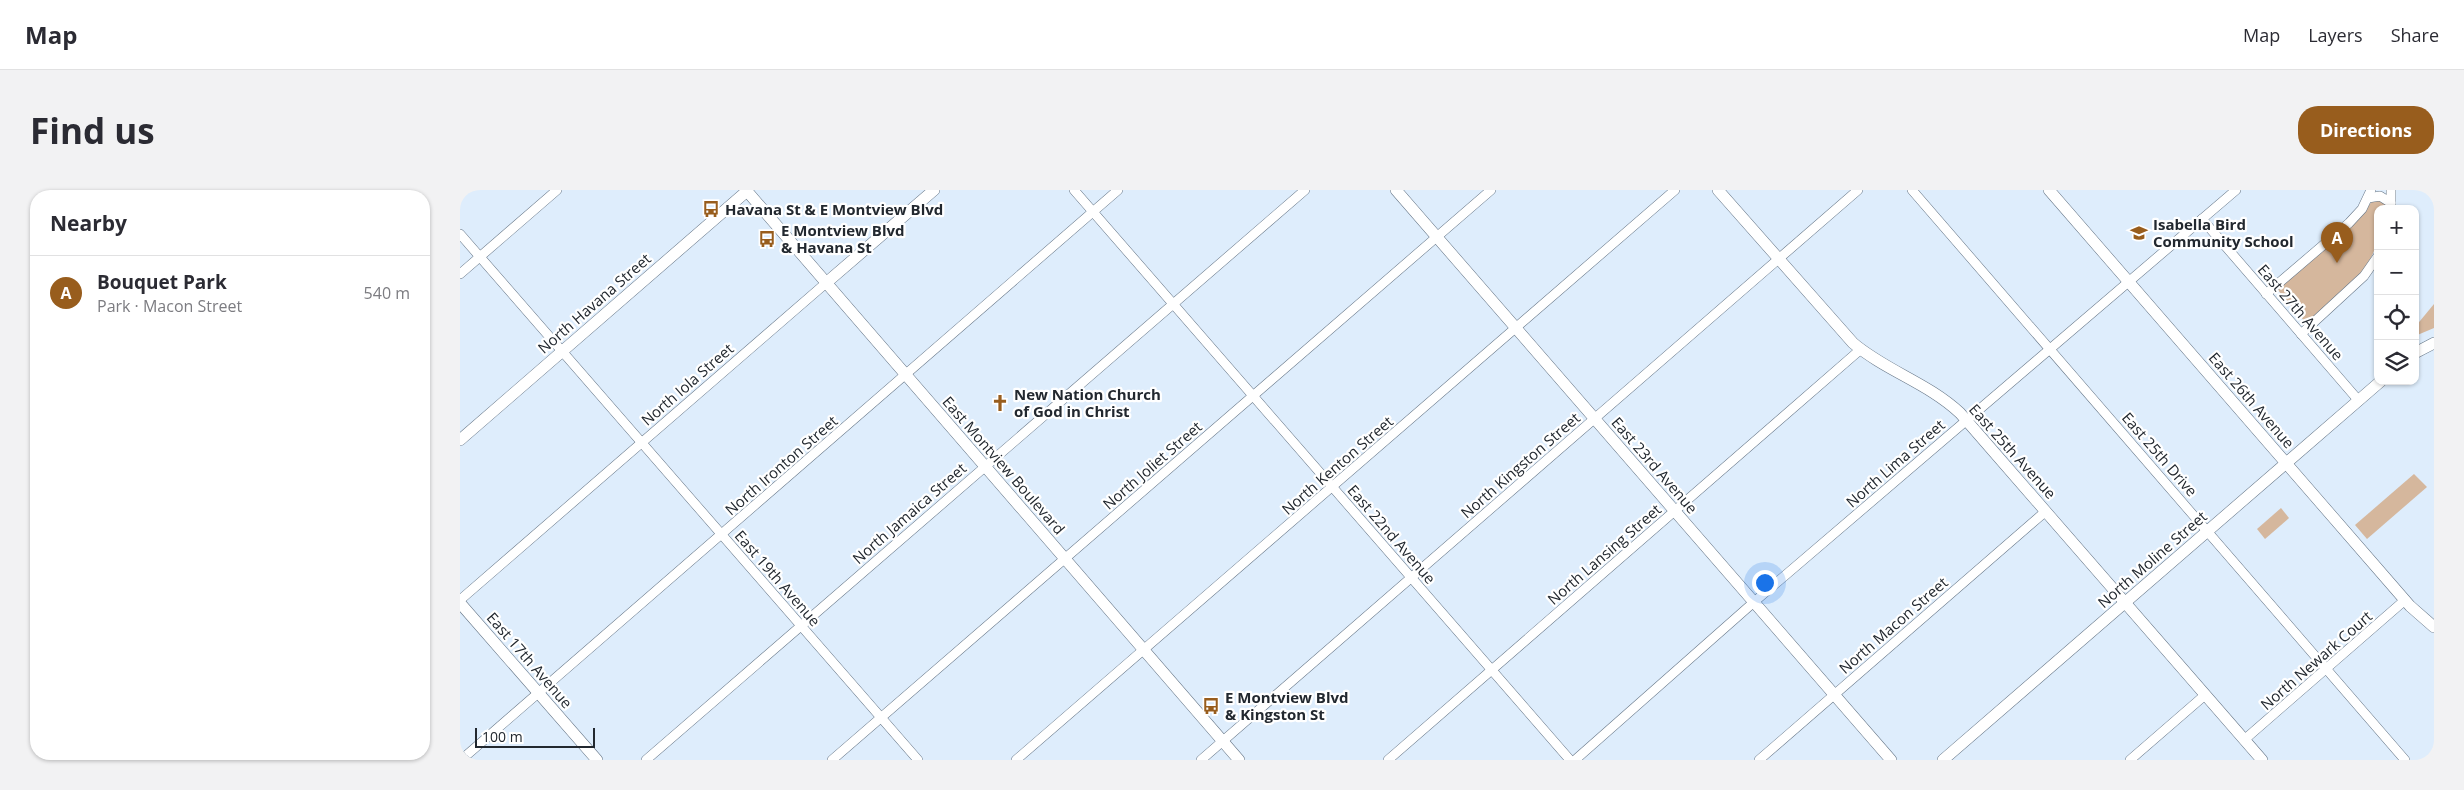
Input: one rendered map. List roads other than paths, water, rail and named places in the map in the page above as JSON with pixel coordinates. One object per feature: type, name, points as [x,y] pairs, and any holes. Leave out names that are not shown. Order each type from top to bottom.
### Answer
[{"type":"street","points":[[460,274],[557,190]]},
{"type":"street","name":"East Montview Boulevard","points":[[747,190],[1239,760]]},
{"type":"street","name":"North Havana Street","points":[[460,440],[747,190]]},
{"type":"street","name":"North Iola Street","points":[[460,602],[934,190]]},
{"type":"street","name":"East 22nd Avenue","points":[[1074,190],[1570,760]]},
{"type":"street","name":"North Ironton Street","points":[[461,760],[1118,190]]},
{"type":"street","name":"North Jamaica Street","points":[[646,760],[1305,190]]},
{"type":"street","name":"East 23rd Avenue","points":[[1396,190],[1892,760]]},
{"type":"street","name":"North Joliet Street","points":[[832,760],[1491,190]]},
{"type":"street","name":"North Kenton Street","points":[[1016,760],[1675,190]]},
{"type":"street","name":"East 25th Avenue","points":[[1718,190],[1845,335],[1861,349],[1929,389],[1966,420],[2262,760]]},
{"type":"street","name":"North Kingston Street","points":[[1201,760],[1858,190]]},
{"type":"street","name":"East 25th Drive","points":[[1912,190],[2208,530],[2404,760]]},
{"type":"street","name":"East 26th Avenue","points":[[2049,190],[2405,600],[2434,627]]},
{"type":"street","name":"North Lima Street","points":[[1575,760],[1754,602],[2236,190]]},
{"type":"street","points":[[2391,190],[2391,205]]},
{"type":"street","points":[[2266,294],[2349,222],[2362,209],[2369,194],[2380,196],[2390,205]]},
{"type":"street","name":"East 27th Avenue","points":[[2202,219],[2359,401]]},
{"type":"street","name":"East 19th Avenue","points":[[460,234],[918,760]]},
{"type":"street","points":[[2301,334],[2364,276],[2374,262]]},
{"type":"street","points":[[2419,351],[2434,343]]},
{"type":"street","name":"North Lansing Street","points":[[1388,760],[1861,349]]},
{"type":"street","name":"North Moline Street","points":[[1943,760],[2377,385]]},
{"type":"street","name":"North Macon Street","points":[[1759,760],[2046,511]]},
{"type":"street","name":"North Newark Court","points":[[2244,740],[2328,670],[2405,600]]},
{"type":"street","name":"East 17th Avenue","points":[[460,602],[597,760]]},
{"type":"street","points":[[2130,760],[2206,695]]},
{"type":"place","name":"Havana St & E Montview Blvd","points":[[711,209]]},
{"type":"place","name":"Isabella Bird Community School","points":[[2139,233]]},
{"type":"place","name":"E Montview Blvd & Havana St","points":[[767,239]]},
{"type":"place","name":"Bouquet Park","points":[[2337,263]]},
{"type":"place","name":"New Nation Church of God in Christ","points":[[1000,403]]},
{"type":"place","name":"E Montview Blvd & Kingston St","points":[[1211,706]]}]
